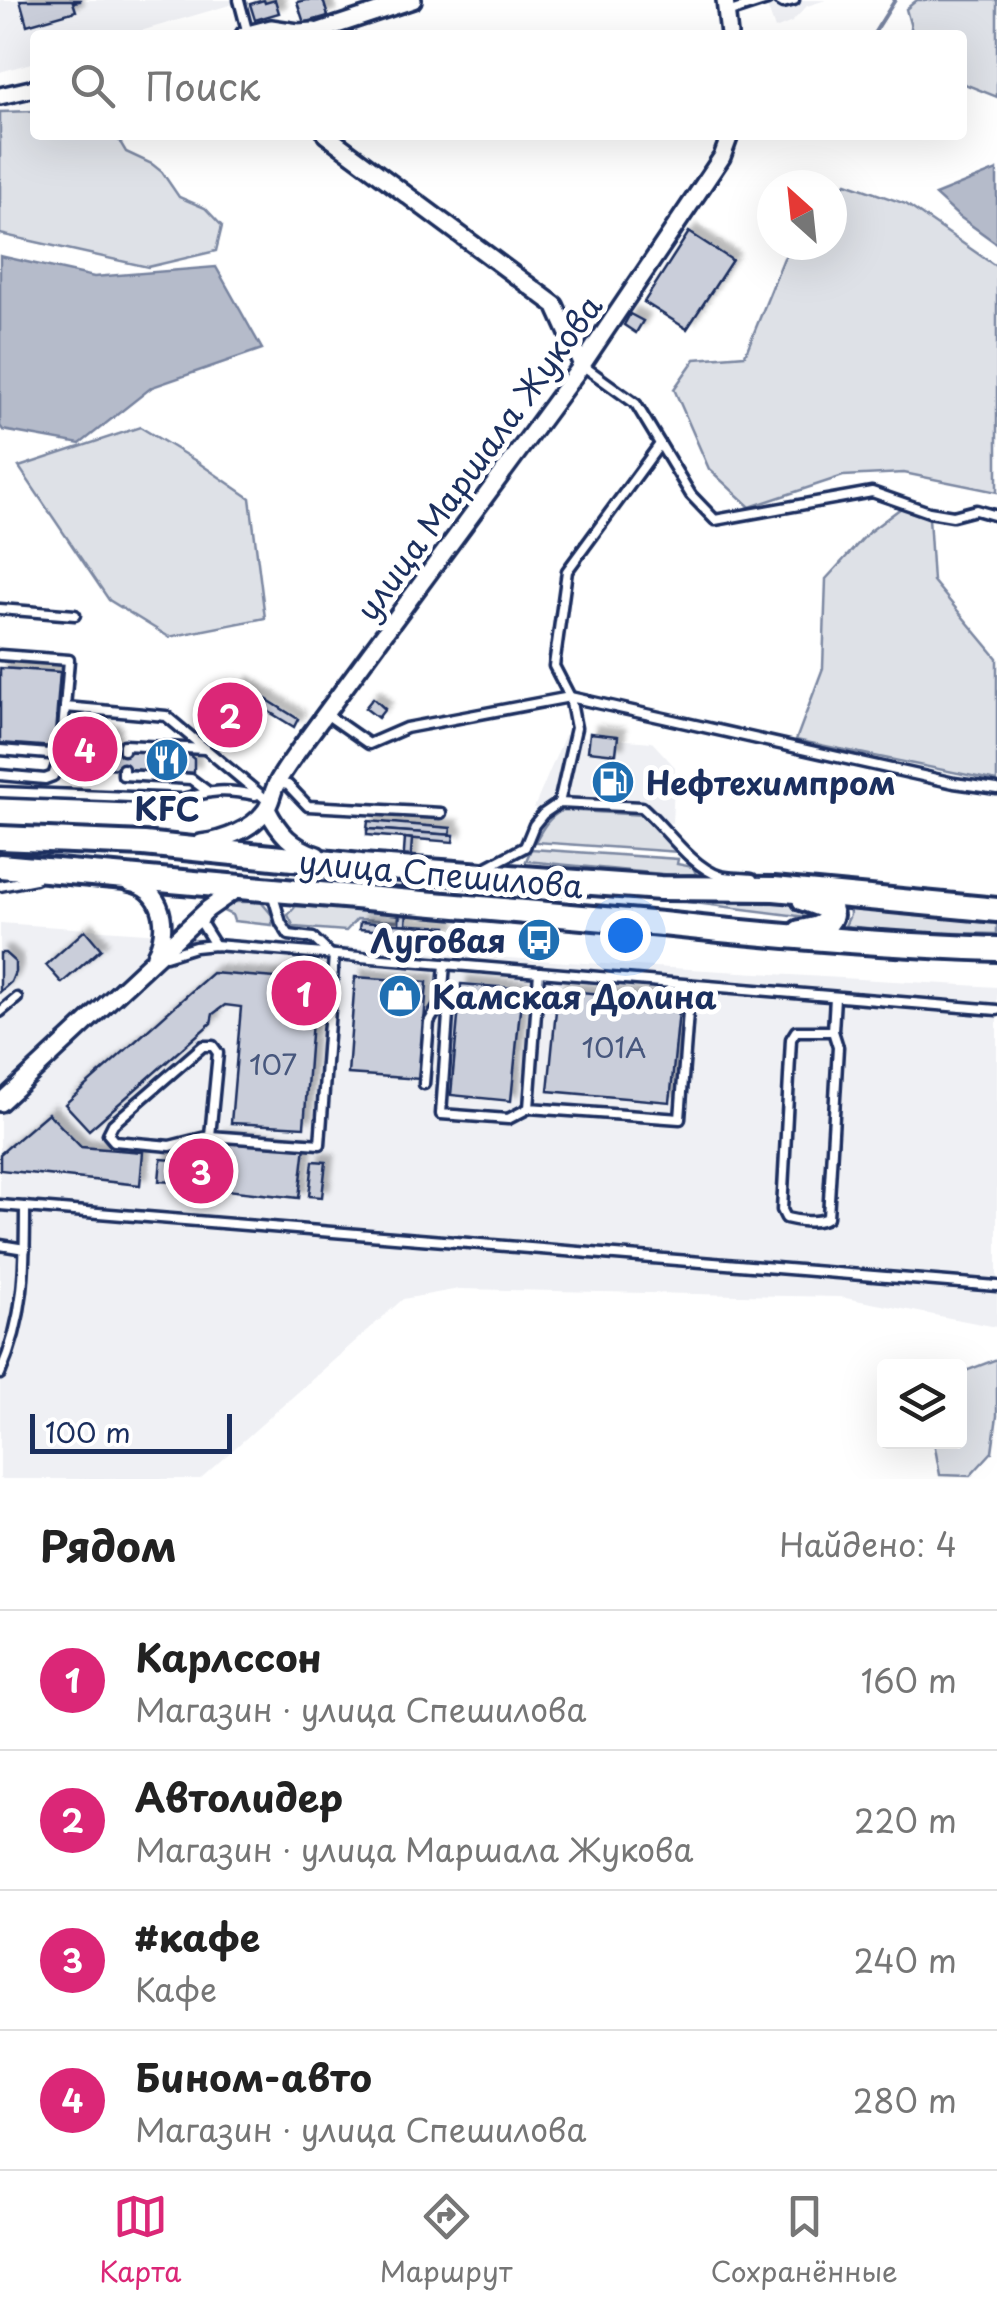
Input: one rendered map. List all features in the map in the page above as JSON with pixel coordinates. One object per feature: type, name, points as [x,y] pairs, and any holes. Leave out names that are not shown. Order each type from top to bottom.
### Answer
[{"type":"main road","name":"улица Спешилова","points":[[0,838],[144,844],[362,866],[660,888],[774,889],[997,910]]},
{"type":"main road","name":"улица Спешилова","points":[[0,866],[766,936],[997,949]]},
{"type":"main road","points":[[766,936],[820,927],[832,916],[820,904],[774,889]]},
{"type":"street","points":[[318,30],[412,0]]},
{"type":"street","points":[[1,92],[30,89]]},
{"type":"street","points":[[333,140],[554,305],[582,364]]},
{"type":"street","name":"улица Маршала Жукова","points":[[264,802],[582,364],[722,157],[728,140]]},
{"type":"street","points":[[144,844],[214,842],[254,822],[264,802]]},
{"type":"street","points":[[264,802],[276,828],[290,843],[312,854],[362,866]]},
{"type":"street","points":[[82,872],[137,884],[159,902],[162,944],[147,967]]},
{"type":"street","points":[[0,1103],[208,909],[238,888]]},
{"type":"lane","points":[[239,0],[245,30]]},
{"type":"lane","points":[[726,7],[767,0]]},
{"type":"lane","points":[[778,0],[794,0]]},
{"type":"lane","points":[[582,364],[636,404],[691,495],[715,520],[872,492],[929,512],[953,516],[976,510],[997,516]]},
{"type":"lane","points":[[559,804],[576,728],[570,697],[554,666],[567,572],[660,444]]},
{"type":"lane","points":[[0,609],[75,615]]},
{"type":"lane","points":[[0,655],[69,660],[61,755],[54,776],[0,775]]},
{"type":"lane","points":[[325,714],[369,744],[406,728],[570,697],[997,789]]},
{"type":"lane","points":[[65,706],[162,714],[264,802]]},
{"type":"lane","points":[[124,750],[124,744],[206,749]]},
{"type":"lane","points":[[0,750],[61,755]]},
{"type":"lane","points":[[124,769],[123,775],[191,779],[207,791]]},
{"type":"lane","points":[[276,783],[288,785],[308,806],[441,813]]},
{"type":"lane","points":[[0,792],[183,800],[207,791],[234,790],[264,802]]},
{"type":"lane","points":[[454,872],[484,868],[526,846],[543,814],[559,804],[642,806],[705,868],[720,876],[748,878],[774,889]]},
{"type":"lane","points":[[0,886],[82,872]]},
{"type":"lane","points":[[272,891],[289,936],[313,938],[332,955]]},
{"type":"lane","points":[[208,909],[202,924],[215,945]]},
{"type":"lane","points":[[147,967],[170,953],[215,945],[997,1010]]},
{"type":"lane","points":[[210,1136],[218,1053],[208,1046],[198,1050],[113,1124],[108,1134],[114,1141],[170,1146],[210,1136],[320,1144],[332,955]]},
{"type":"lane","points":[[445,964],[442,1002],[448,1015],[441,1114],[508,1118],[529,1108],[680,1119],[690,985]]},
{"type":"lane","points":[[529,1108],[539,972]]},
{"type":"lane","points":[[833,1031],[802,1029],[791,1039],[782,1210],[791,1220],[820,1221],[828,1217],[838,1047],[833,1031],[835,996]]},
{"type":"lane","points":[[0,1012],[17,998]]},
{"type":"lane","points":[[424,1084],[428,1022],[442,1002]]},
{"type":"lane","points":[[0,1204],[997,1286]]},
{"type":"lane","points":[[0,1374],[18,1322],[25,1282],[25,1207]]},
{"type":"lane","points":[[0,1246],[25,1248]]},
{"type":"shaded area","points":[[0,0],[247,0],[144,30],[30,30],[30,63],[0,72]]},
{"type":"shaded area","points":[[765,0],[826,0],[807,6],[792,22],[775,29]]},
{"type":"shaded area","points":[[917,0],[997,0],[997,97],[967,85],[967,30],[912,30],[906,9]]},
{"type":"shaded area","points":[[30,111],[30,140],[119,140],[126,152],[162,172],[179,197],[205,208],[222,226],[216,251],[148,267],[0,234],[0,112]]},
{"type":"shaded area","points":[[847,183],[906,204],[997,267],[997,492],[904,473],[843,476],[750,507],[709,469],[674,389],[695,359],[745,355],[783,260],[847,260]]},
{"type":"shaded area","points":[[140,427],[250,498],[265,618],[169,637],[109,600],[19,467]]},
{"type":"shaded area","points":[[901,508],[929,517],[933,581],[997,658],[997,781],[796,740],[823,668],[826,579],[869,532]]},
{"type":"shaded area","points":[[565,735],[652,742],[675,767],[672,823],[534,808]]},
{"type":"shaded area","points":[[563,810],[643,815],[680,852],[535,842],[546,823]]},
{"type":"shaded area","points":[[531,849],[678,859],[677,864],[693,867],[696,874],[526,861]]},
{"type":"shaded area","points":[[233,902],[261,902],[272,915],[272,925],[234,921],[232,915],[219,909]]},
{"type":"shaded area","points":[[687,902],[785,903],[814,908],[816,912],[806,917]]},
{"type":"shaded area","points":[[849,903],[997,919],[997,934],[845,926],[850,915]]},
{"type":"shaded area","points":[[296,906],[399,912],[398,921],[357,919],[346,931],[294,927],[288,915]]},
{"type":"shaded area","points":[[0,923],[997,987],[997,1327],[840,1297],[459,1289],[403,1299],[200,1479],[0,1479]]},
{"type":"shaded area","points":[[997,1359],[997,1416],[992,1452],[970,1476],[940,1475],[935,1449],[967,1449],[967,1370]]},
{"type":"water","points":[[997,170],[997,242],[996,243],[935,195]]},
{"type":"water","points":[[0,256],[94,277],[216,267],[262,349],[152,387],[80,444],[3,430]]},
{"type":"building","points":[[20,0],[80,1],[73,2],[76,11],[27,25]]},
{"type":"building","points":[[275,0],[279,13],[255,20],[250,4]]},
{"type":"building","points":[[323,0],[328,16],[304,23],[297,2]]},
{"type":"building","points":[[689,232],[732,260],[687,329],[644,302]]},
{"type":"building","points":[[630,314],[643,321],[636,333],[624,325]]},
{"type":"building","points":[[0,668],[60,672],[54,747],[0,743]]},
{"type":"building","points":[[242,684],[298,719],[294,727],[248,699],[233,723],[222,717]]},
{"type":"building","points":[[373,698],[385,709],[378,718],[365,708]]},
{"type":"building","points":[[72,731],[114,733],[113,749],[188,754],[194,759],[194,773],[70,766]]},
{"type":"building","points":[[590,733],[618,736],[616,754],[588,751]]},
{"type":"building","points":[[368,821],[451,828],[450,835],[367,829]]},
{"type":"building","points":[[367,829],[454,835],[453,842],[367,835]]},
{"type":"building","points":[[405,838],[412,839],[406,925],[399,924]]},
{"type":"building","points":[[360,922],[447,927],[447,935],[359,929]]},
{"type":"building","points":[[85,930],[101,949],[62,983],[46,965]]},
{"type":"building","points":[[384,931],[429,934],[428,942],[383,939]]},
{"type":"building","points":[[0,953],[15,962],[15,972],[0,992]]},
{"type":"building","points":[[212,973],[315,981],[304,1127],[231,1123],[241,1007],[225,1005],[213,1014],[211,1023],[89,1130],[65,1104]]},
{"type":"building","points":[[355,977],[427,982],[420,1079],[348,1074]]},
{"type":"building","points":[[461,984],[522,989],[511,1101],[451,1095]]},
{"type":"building","points":[[558,990],[680,1001],[670,1102],[548,1091]]},
{"type":"building","points":[[48,1113],[81,1147],[143,1152],[140,1185],[0,1170],[0,1154]]},
{"type":"building","points":[[219,1137],[305,1146],[299,1198],[199,1187],[202,1150]]},
{"type":"building","points":[[161,1159],[173,1160],[172,1182],[159,1181]]},
{"type":"building","points":[[313,1161],[326,1162],[322,1197],[309,1196]]},
{"type":"waterway","points":[[876,30],[895,0]]},
{"type":"place","name":"Автолидер","points":[[230,715]]},
{"type":"place","name":"Бином-авто","points":[[85,749]]},
{"type":"place","name":"KFC","points":[[167,760]]},
{"type":"place","name":"Нефтехимпром","points":[[613,782]]},
{"type":"place","name":"Луговая","points":[[539,940]]},
{"type":"place","name":"Карлссон","points":[[304,993]]},
{"type":"place","name":"Камская Долина","points":[[400,996]]},
{"type":"place","name":"#кафе","points":[[201,1171]]}]
